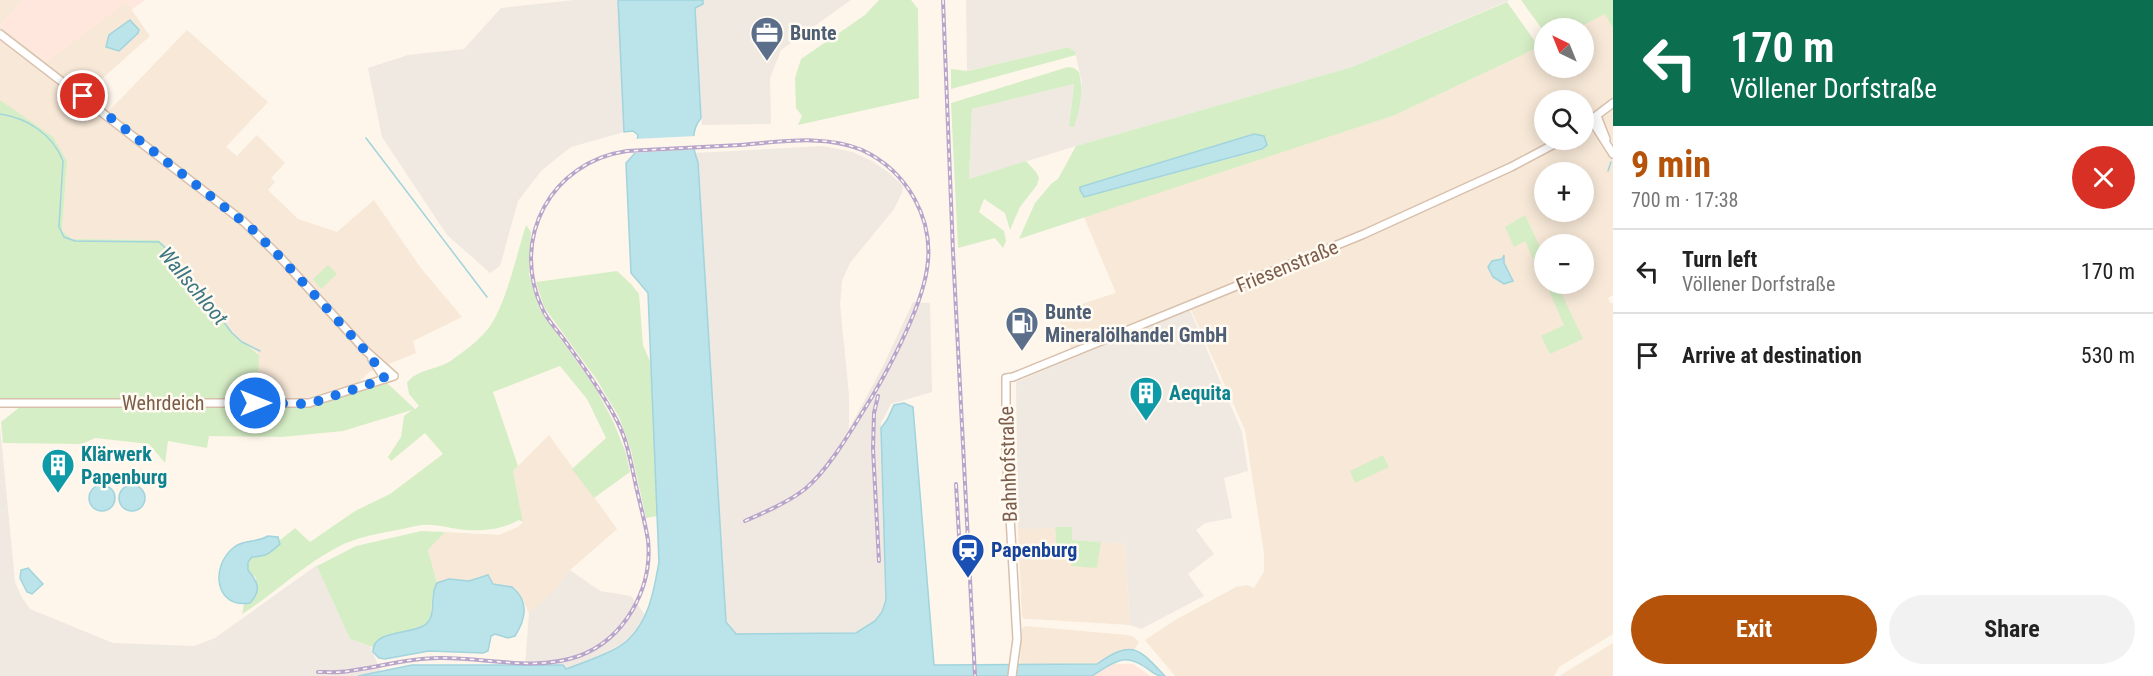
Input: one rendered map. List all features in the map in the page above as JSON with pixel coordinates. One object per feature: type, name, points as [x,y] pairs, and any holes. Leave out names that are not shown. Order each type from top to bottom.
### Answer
[{"type":"street","points":[[0,34],[244,222],[279,256],[371,357],[385,379]]},
{"type":"street","points":[[1613,104],[1594,118],[1613,154]]},
{"type":"street","name":"Friesenstraße","points":[[1006,378],[1354,238],[1511,167],[1543,150]]},
{"type":"street","name":"Wehrdeich","points":[[0,403],[309,404],[394,376],[371,357]]},
{"type":"street","name":"Bahnhofstraße","points":[[1006,378],[1006,447],[1016,622],[1016,656],[1012,676]]},
{"type":"shaded area","points":[[0,0],[23,0],[0,25]]},
{"type":"shaded area","points":[[23,0],[145,0],[131,10],[126,2],[46,62],[0,25]]},
{"type":"shaded area","points":[[574,0],[618,0],[624,132],[571,147],[542,170],[518,201],[500,266],[490,273],[447,235],[382,137],[368,68],[408,55],[464,49],[501,8]]},
{"type":"shaded area","points":[[703,0],[851,0],[781,50],[770,78],[771,124],[702,125],[695,7],[703,4]]},
{"type":"shaded area","points":[[966,0],[1510,0],[1352,67],[969,179],[972,109],[1074,84],[1069,125],[1082,83],[1075,52],[1069,47],[967,71]]},
{"type":"shaded area","points":[[126,2],[150,36],[85,94],[109,111],[187,30],[268,102],[226,147],[237,156],[257,135],[285,163],[271,178],[275,182],[268,190],[298,219],[337,232],[374,200],[420,267],[462,317],[413,341],[416,353],[369,372],[359,382],[302,399],[258,398],[259,354],[237,337],[199,299],[178,259],[159,240],[72,239],[62,231],[67,161],[16,112],[0,100],[0,25],[46,62]]},
{"type":"shaded area","points":[[1606,13],[1613,28],[1613,295],[1608,298],[1610,303],[1613,303],[1613,634],[1559,667],[1554,676],[1175,676],[1145,640],[1177,619],[1236,587],[1247,585],[1254,588],[1264,572],[1264,553],[1245,430],[1188,303],[1071,349],[1058,317],[1061,315],[1059,311],[1116,293],[1084,217],[1395,115],[1534,49],[1534,78],[1594,78],[1594,19]]},
{"type":"shaded area","points":[[823,146],[853,152],[872,161],[903,186],[894,209],[850,263],[842,281],[840,304],[849,395],[849,429],[883,366],[913,302],[930,303],[932,392],[891,404],[881,423],[886,600],[882,612],[875,621],[856,633],[736,634],[726,621],[698,162],[694,153]]},
{"type":"shaded area","points":[[1190,310],[1242,432],[1248,471],[1224,478],[1232,518],[1205,523],[1196,530],[1214,554],[1188,574],[1204,596],[1141,629],[1130,625],[1125,544],[1071,540],[1072,527],[1018,529],[1016,382]]},
{"type":"shaded area","points":[[0,426],[15,582],[30,609],[113,643],[194,646],[215,638],[317,565],[350,639],[370,646],[381,672],[358,676],[0,676]]},
{"type":"shaded area","points":[[549,435],[617,529],[570,570],[553,593],[529,613],[523,600],[512,587],[493,584],[481,576],[469,581],[449,579],[437,583],[428,550],[445,532],[499,535],[518,527],[523,522],[513,471]]},
{"type":"shaded area","points":[[1055,527],[1057,554],[1070,552],[1071,566],[1097,567],[1101,542],[1125,544],[1130,625],[1024,619],[1018,529]]},
{"type":"shaded area","points":[[570,570],[600,591],[631,596],[646,616],[629,640],[595,658],[566,669],[563,665],[525,666],[529,613],[553,593]]},
{"type":"shaded area","points":[[1025,626],[1127,635],[1139,642],[1134,650],[1129,649],[1108,657],[1098,664],[1020,665],[1022,629]]},
{"type":"shaded area","points":[[1613,643],[1613,676],[1560,676],[1561,675]]},
{"type":"shaded area","points":[[1115,661],[1117,664],[1133,664],[1150,676],[1092,676]]},
{"type":"green space","points":[[879,0],[911,0],[918,9],[919,98],[798,125],[802,116],[796,108],[795,78],[801,59],[865,15]]},
{"type":"green space","points":[[1521,0],[1613,0],[1613,28],[1605,14],[1594,20],[1534,18]]},
{"type":"green space","points":[[1507,2],[1534,40],[1534,49],[1395,115],[1019,239],[1035,203],[1058,179],[1076,146],[1352,67]],"holes":[[[1254,134],[1267,145],[1262,150],[1084,197],[1080,190],[1081,187]]]},
{"type":"green space","points":[[1069,47],[1076,55],[951,89],[951,69],[968,71]]},
{"type":"green space","points":[[1068,67],[1079,72],[1081,86],[1080,107],[1074,127],[1069,126],[1074,84],[972,109],[969,179],[1026,161],[1039,178],[1037,185],[1020,207],[1010,230],[1005,213],[984,199],[979,212],[1004,231],[1006,241],[1003,248],[995,238],[958,248],[951,103]]},
{"type":"green space","points":[[0,100],[53,137],[67,161],[62,231],[72,239],[159,240],[178,259],[199,299],[237,337],[259,355],[258,398],[250,401],[0,400]]},
{"type":"green space","points":[[1525,215],[1534,234],[1534,261],[1525,241],[1514,247],[1505,227]]},
{"type":"green space","points":[[526,225],[531,232],[529,274],[540,310],[595,387],[613,421],[626,453],[630,472],[594,498],[572,469],[606,438],[587,399],[560,366],[493,392],[518,466],[513,471],[523,522],[519,520],[493,529],[480,530],[422,525],[355,540],[311,563],[242,614],[244,604],[250,603],[257,594],[256,578],[248,570],[248,562],[252,557],[270,552],[295,528],[310,542],[355,511],[390,494],[443,454],[425,433],[391,461],[388,457],[401,437],[404,416],[412,410],[343,431],[282,437],[209,436],[207,448],[168,441],[165,463],[149,444],[95,438],[82,444],[3,443],[1,422],[21,406],[309,405],[386,382],[415,409],[419,406],[409,394],[407,383],[411,378],[452,360],[479,338],[493,321],[505,295]]},
{"type":"green space","points":[[328,265],[337,274],[321,289],[313,279]]},
{"type":"green space","points":[[617,271],[639,294],[643,345],[651,364],[657,516],[646,518],[631,450],[619,417],[597,380],[544,307],[536,282]]},
{"type":"green space","points":[[1550,294],[1562,294],[1583,339],[1550,354],[1541,336],[1564,325]]},
{"type":"green space","points":[[1383,455],[1389,467],[1355,483],[1350,471]]},
{"type":"green space","points":[[1055,527],[1072,527],[1072,540],[1101,542],[1097,568],[1071,566],[1070,553],[1057,554]]},
{"type":"green space","points":[[421,531],[445,532],[428,550],[437,583],[432,596],[431,619],[425,625],[385,637],[373,647],[350,639],[317,566],[356,546]]},
{"type":"water","points":[[618,0],[703,0],[703,4],[695,8],[701,118],[695,128],[694,145],[698,162],[726,622],[736,634],[856,633],[875,621],[882,612],[886,600],[881,428],[894,405],[904,403],[913,407],[934,665],[1097,664],[1127,649],[1141,653],[1165,676],[1160,676],[1132,661],[1119,660],[1092,676],[358,676],[412,665],[563,665],[566,669],[617,648],[636,631],[646,613],[653,593],[659,562],[648,293],[631,273],[626,163],[635,153],[638,135],[633,131],[624,132]]},
{"type":"water","points":[[130,20],[139,30],[138,33],[119,51],[106,47],[109,35]]},
{"type":"water","points":[[1254,134],[1264,136],[1267,145],[1262,149],[1084,197],[1080,190],[1080,187]]},
{"type":"water","points":[[1504,255],[1504,263],[1513,281],[1504,284],[1493,277],[1488,267],[1492,261],[1502,259]]},
{"type":"water","points":[[102,485],[111,489],[115,498],[111,507],[102,511],[93,507],[89,498],[93,489]]},
{"type":"water","points":[[132,485],[141,489],[145,498],[141,507],[132,511],[123,507],[119,498],[123,489]]},
{"type":"water","points":[[268,536],[278,537],[280,544],[268,554],[252,557],[248,562],[248,570],[257,586],[254,598],[250,603],[229,600],[223,593],[219,575],[226,556],[237,545]]},
{"type":"water","points":[[28,568],[43,584],[32,594],[27,592],[20,578],[21,570]]},
{"type":"water","points":[[488,575],[493,584],[512,587],[521,598],[523,617],[515,636],[508,638],[495,634],[491,636],[488,651],[483,653],[429,651],[385,659],[379,658],[373,652],[374,645],[385,636],[417,629],[428,622],[437,583],[449,579],[469,581]]},
{"type":"pier","points":[[696,136],[697,149],[632,153],[634,139]]},
{"type":"waterway","name":"Wallschloot","points":[[0,114],[20,119],[38,129],[59,152],[63,161],[59,227],[64,237],[75,241],[159,242],[172,254],[232,333],[242,342],[260,351]]},
{"type":"waterway","points":[[366,138],[487,297]]},
{"type":"waterway","points":[[1608,171],[1611,162]]},
{"type":"railway","points":[[943,0],[953,252],[975,676]]},
{"type":"railway","points":[[318,672],[345,672],[428,658],[509,663],[562,661],[595,648],[610,637],[633,610],[646,576],[648,540],[623,433],[604,397],[544,312],[533,282],[531,255],[535,230],[544,207],[558,187],[577,170],[600,158],[627,151],[786,141],[833,142],[862,150],[892,170],[904,184],[922,215],[927,232],[928,250],[927,269],[918,304],[901,343],[871,398],[836,453],[813,482],[791,499],[745,521]]},
{"type":"railway","points":[[878,396],[874,413],[873,449],[879,561]]},
{"type":"railway","points":[[956,484],[960,553]]},
{"type":"place","name":"Bunte","points":[[767,62]]},
{"type":"place","name":"Bunte Mineralölhandel GmbH","points":[[1022,352]]},
{"type":"place","name":"Aequita","points":[[1146,422]]},
{"type":"place","name":"Klärwerk Papenburg","points":[[58,494]]},
{"type":"place","name":"Papenburg","points":[[968,579]]},
{"type":"route","points":[[83,96],[259,235],[366,351],[385,379],[309,404],[255,403]]}]
